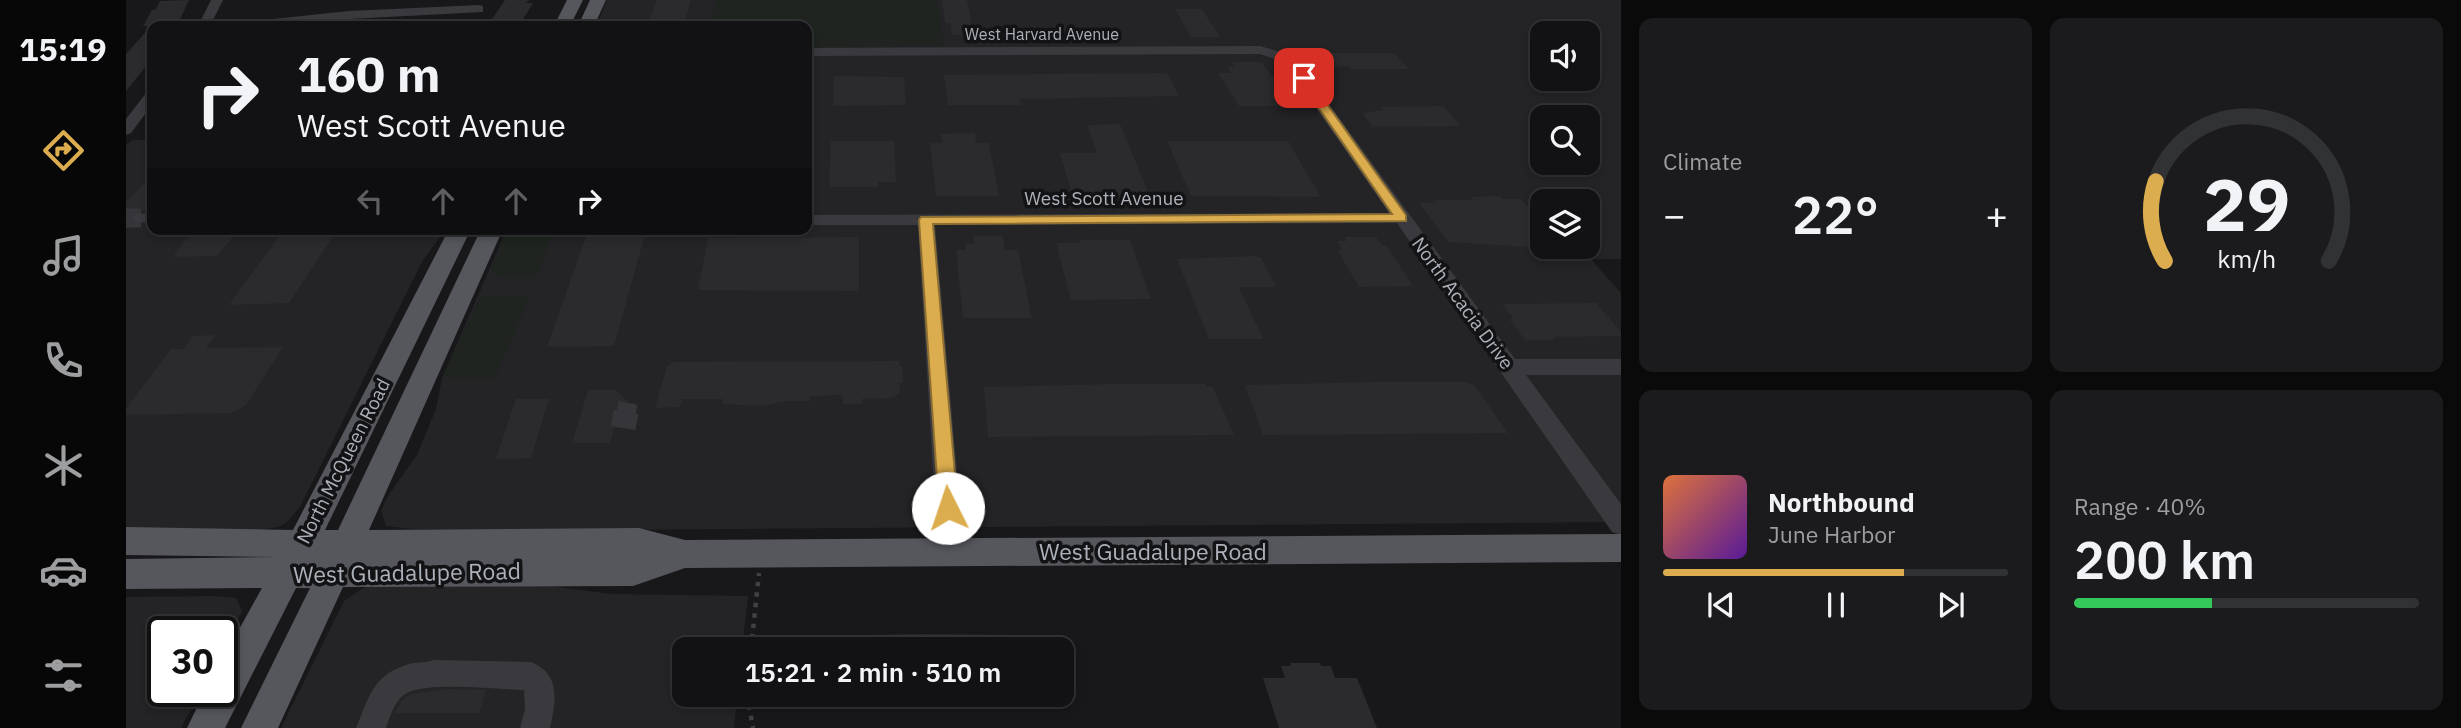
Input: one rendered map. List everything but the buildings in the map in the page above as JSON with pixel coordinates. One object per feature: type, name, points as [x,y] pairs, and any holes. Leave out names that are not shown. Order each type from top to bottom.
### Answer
[{"type":"main road","points":[[564,21],[575,0]]},
{"type":"main road","points":[[588,21],[598,0]]},
{"type":"main road","name":"North McQueen Road","points":[[205,728],[302,544],[457,235]]},
{"type":"main road","name":"North McQueen Road","points":[[259,728],[489,235]]},
{"type":"main road","name":"West Guadalupe Road","points":[[126,541],[302,544],[639,542],[685,554],[1621,548]]},
{"type":"main road","name":"West Guadalupe Road","points":[[126,574],[633,571],[685,554]]},
{"type":"street","points":[[206,21],[217,0]]},
{"type":"street","points":[[292,21],[482,4]]},
{"type":"street","points":[[470,21],[482,4]]},
{"type":"street","points":[[344,21],[349,15]]},
{"type":"street","name":"West Harvard Avenue","points":[[812,52],[1260,50],[1276,53]]},
{"type":"street","name":"North Acacia Drive","points":[[1276,53],[1294,65],[1621,524]]},
{"type":"street","points":[[126,130],[147,102]]},
{"type":"street","name":"West Scott Avenue","points":[[812,220],[1401,218]]},
{"type":"street","points":[[926,220],[951,552]]},
{"type":"street","points":[[1509,367],[1621,367]]},
{"type":"street","points":[[371,728],[388,688],[404,678],[427,675],[531,676],[541,687],[540,709],[535,728]]},
{"type":"path","points":[[752,637],[761,554]]},
{"type":"path","points":[[749,707],[753,728]]},
{"type":"shaded area","points":[[607,0],[1621,0],[1621,259],[1600,259],[1600,189],[1530,189],[1530,259],[1591,259],[1621,293],[1621,522],[605,530],[412,529],[386,526],[381,511],[387,497],[417,455],[436,409],[442,378],[504,235],[812,235],[812,21],[598,21]]},
{"type":"shaded area","points":[[717,0],[937,0],[944,46],[812,47],[812,21],[711,21]]},
{"type":"shaded area","points":[[133,140],[147,140],[147,235],[442,235],[423,260],[300,507],[287,522],[278,527],[260,530],[126,532],[126,145]]},
{"type":"shaded area","points":[[506,235],[553,235],[536,278],[500,278],[491,270]]},
{"type":"shaded area","points":[[481,296],[530,296],[495,378],[442,378]]},
{"type":"shaded area","points":[[381,584],[534,584],[611,594],[748,596],[743,637],[672,637],[672,707],[736,707],[734,728],[281,728],[344,601],[363,588]]},
{"type":"shaded area","points":[[126,597],[236,598],[242,611],[238,619],[238,616],[147,616],[147,707],[192,707],[181,728],[126,728]]},
{"type":"tunnel","points":[[126,218],[141,218]]},
{"type":"tunnel","points":[[626,414],[628,403]]},
{"type":"tunnel","points":[[623,428],[626,412]]},
{"type":"route","points":[[948,508],[926,220],[1401,218],[1304,78]]}]
